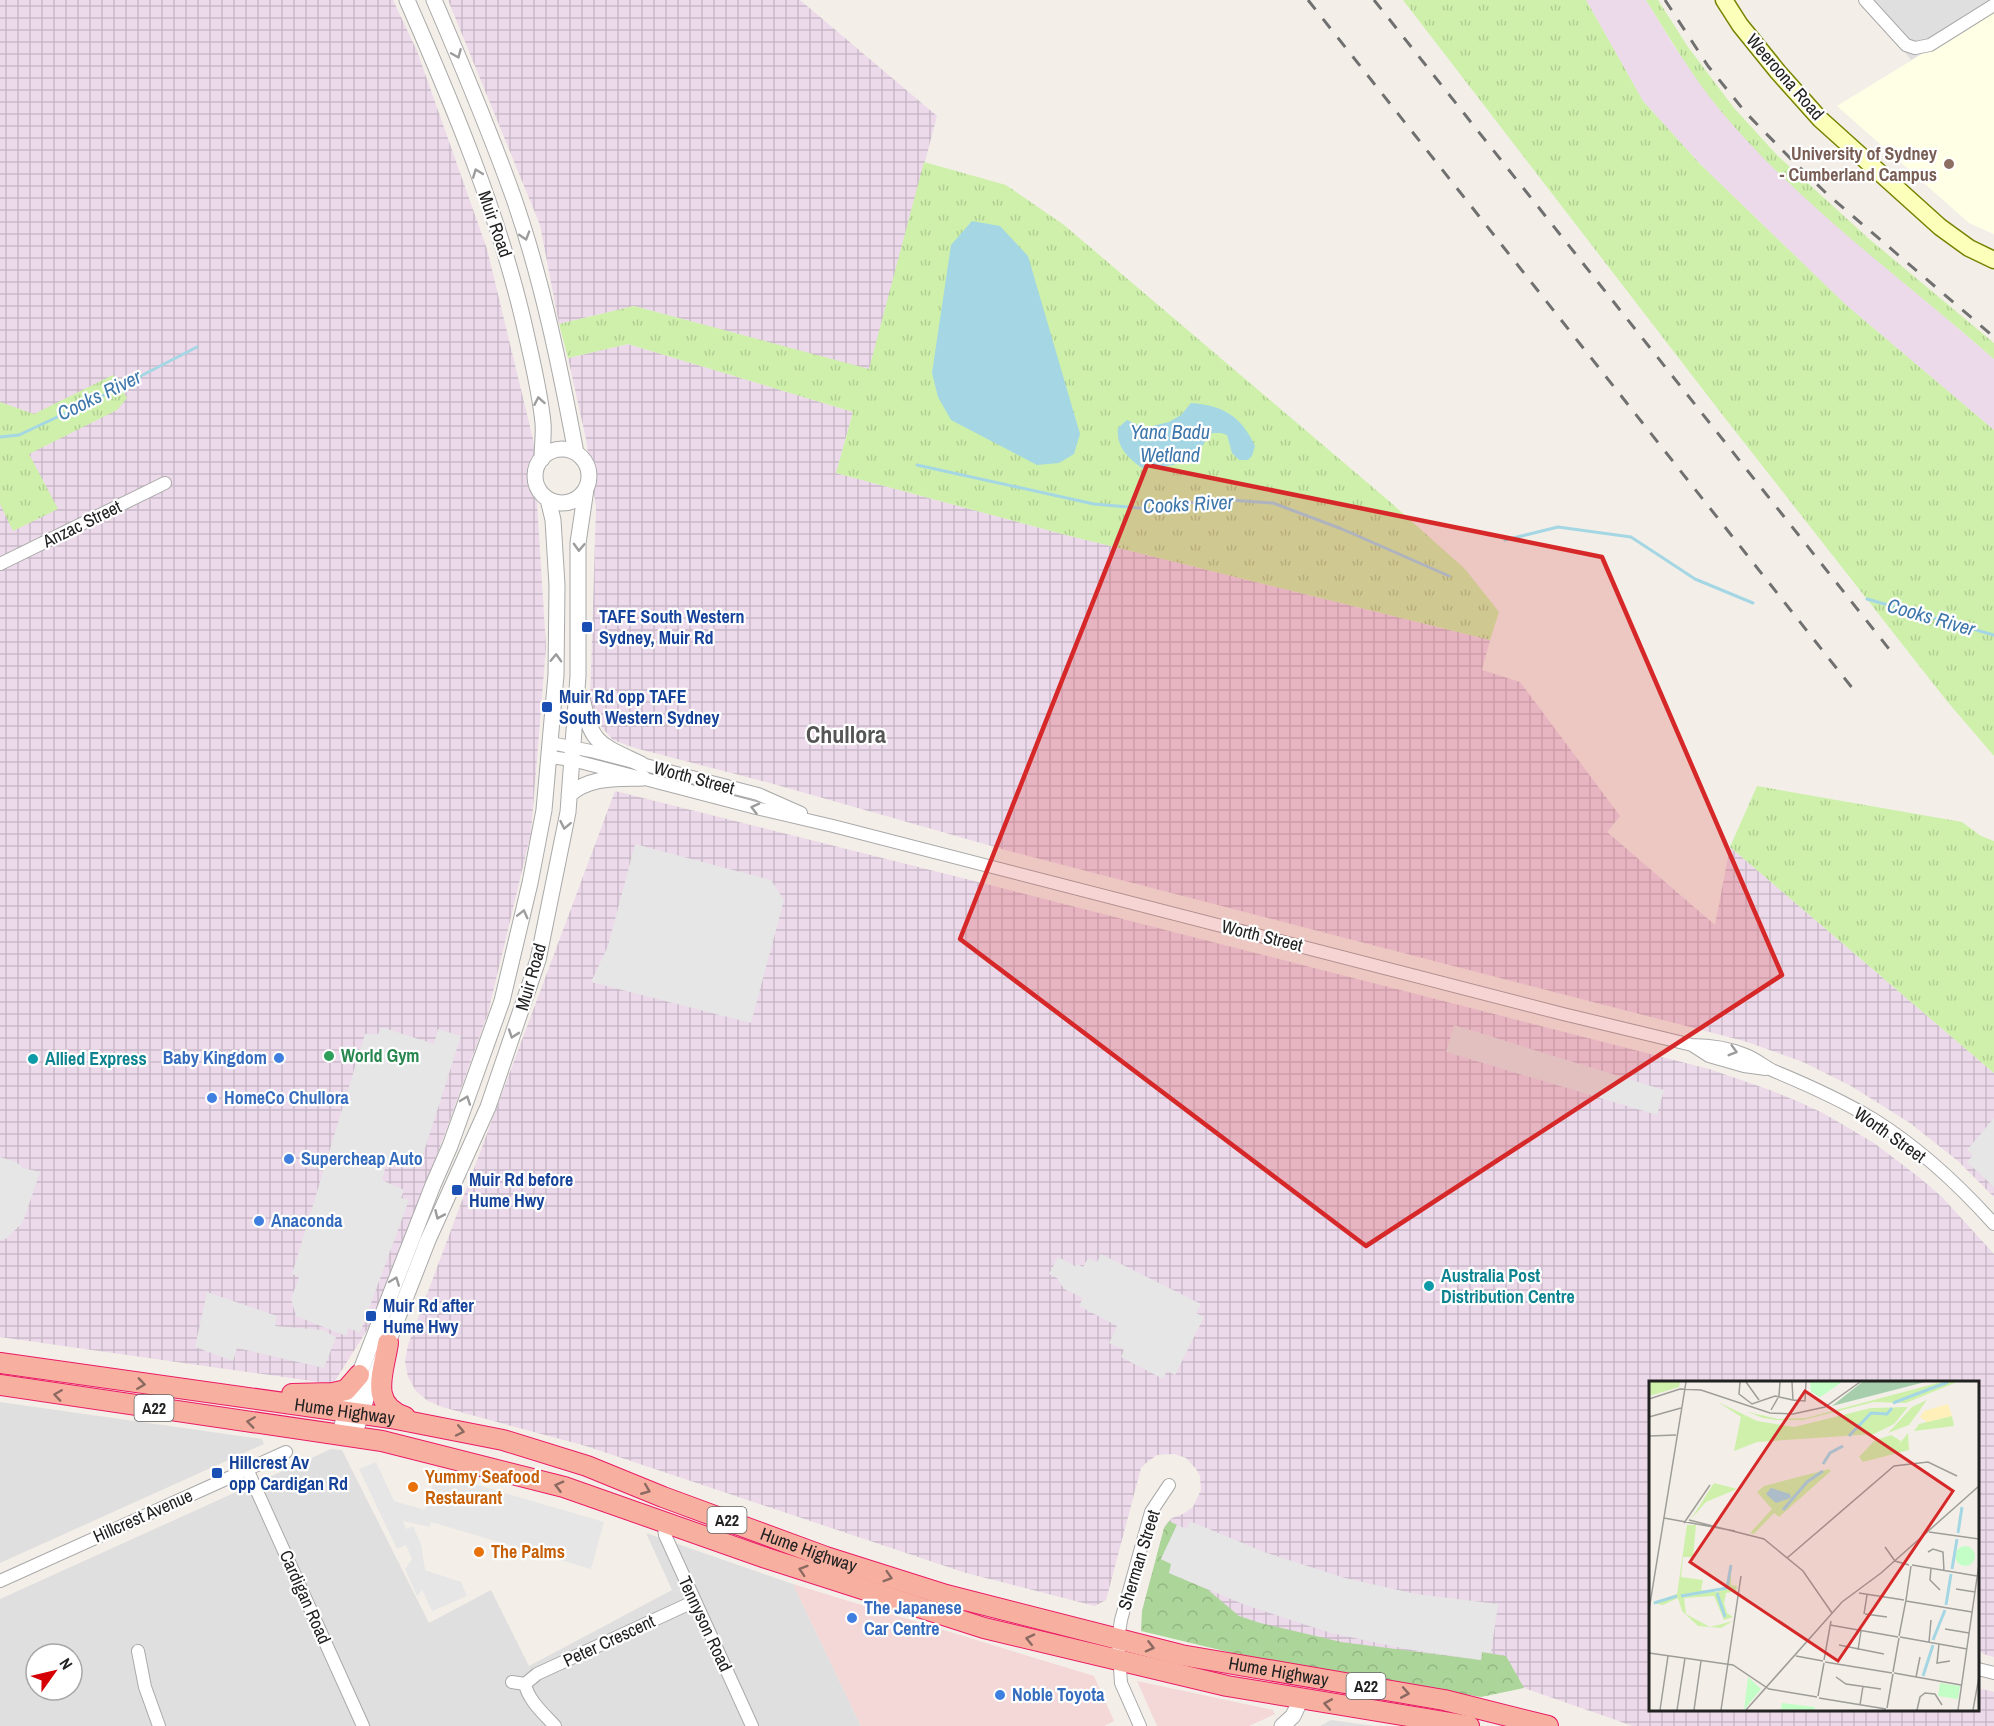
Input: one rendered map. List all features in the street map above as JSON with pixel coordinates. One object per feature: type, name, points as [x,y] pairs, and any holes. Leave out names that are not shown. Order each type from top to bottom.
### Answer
[{"type":"highway","points":[[388,1343],[380,1387],[383,1400],[389,1409],[399,1415],[430,1425]]},
{"type":"highway","name":"Hume Highway","points":[[0,1363],[217,1395],[354,1412],[503,1440],[587,1466],[663,1497],[826,1557],[957,1598],[1181,1655],[1444,1700],[1542,1725]]},
{"type":"highway","points":[[217,1395],[257,1392],[333,1393],[346,1390],[359,1375]]},
{"type":"highway","name":"Hume Highway","points":[[0,1385],[382,1441],[564,1487],[777,1562],[973,1625],[1227,1686],[1469,1726]]},
{"type":"main road","name":"Weeroona Road","points":[[1724,0],[1740,25],[1820,120],[1940,227],[1970,248],[1994,260]]},
{"type":"street","name":"Muir Road","points":[[407,0],[439,74],[494,217],[512,274],[531,354],[543,423],[542,459]]},
{"type":"street","name":"Muir Road","points":[[434,0],[474,92],[513,197],[554,343],[576,453]]},
{"type":"street","points":[[1865,0],[1906,45],[1915,48],[1930,45],[1994,4]]},
{"type":"street","points":[[569,450],[576,453],[589,472],[586,489],[581,496],[565,503],[548,499],[537,487],[536,471],[542,459],[554,451],[569,450]]},
{"type":"street","name":"Anzac Street","points":[[0,564],[165,483]]},
{"type":"street","name":"Muir Road","points":[[354,1412],[388,1343],[428,1240],[488,1107],[538,960],[568,812],[578,676],[578,543],[586,489]]},
{"type":"street","name":"Muir Road","points":[[347,1435],[354,1412],[359,1375],[432,1185],[450,1146],[502,1001],[530,883],[544,810],[556,675],[557,585],[553,520],[548,499]]},
{"type":"street","points":[[578,676],[587,723],[594,735],[606,747],[642,771]]},
{"type":"street","name":"Worth Street","points":[[550,750],[758,794],[833,826],[1563,1014],[1692,1045],[1709,1056],[1744,1066],[1770,1069],[1825,1093],[1875,1120],[1945,1175],[1973,1200],[1994,1224]]},
{"type":"street","points":[[569,795],[580,786],[592,782],[642,771]]},
{"type":"street","name":"Hillcrest Avenue","points":[[0,1581],[286,1452]]},
{"type":"street","name":"Cardigan Road","points":[[248,1469],[363,1726]]},
{"type":"street","name":"Sherman Street","points":[[1140,1726],[1120,1683],[1118,1660],[1121,1620],[1150,1512],[1169,1485]]},
{"type":"street","name":"Tennyson Road","points":[[663,1521],[665,1535],[752,1726]]},
{"type":"street","name":"Peter Crescent","points":[[525,1684],[537,1674],[695,1601]]},
{"type":"street","points":[[138,1651],[145,1687],[159,1726]]},
{"type":"street","points":[[1979,1669],[1994,1673]]},
{"type":"street","points":[[512,1682],[525,1684],[531,1698],[555,1726]]},
{"type":"street","points":[[1282,1726],[1293,1716],[1301,1699]]},
{"type":"highlighted area","points":[[1147,465],[1602,557],[1782,975],[1366,1246],[960,939]]},
{"type":"shaded area","points":[[0,0],[393,0],[417,51],[487,249],[533,439],[546,647],[531,833],[488,1013],[447,1128],[374,1319],[333,1384],[0,1337]]},
{"type":"shaded area","points":[[448,0],[800,0],[937,116],[870,370],[634,306],[559,324],[540,225]]},
{"type":"shaded area","points":[[1586,0],[1646,0],[1674,46],[1719,109],[1775,169],[1817,208],[1994,359],[1994,430],[1845,304],[1700,164],[1643,101]]},
{"type":"shaded area","points":[[1862,0],[1994,0],[1994,9],[1911,60]]},
{"type":"shaded area","name":"University of Sydney - Cumberland Campus","points":[[1994,10],[1994,234],[1969,223],[1837,106]]},
{"type":"shaded area","points":[[628,344],[853,412],[836,473],[1070,536],[1490,640],[1482,670],[1520,682],[1620,816],[1607,832],[1715,925],[1730,847],[1994,1073],[1994,1197],[1958,1161],[1910,1123],[1851,1086],[1803,1062],[1744,1041],[1009,851],[613,740],[599,724],[590,703],[596,507],[586,439],[568,358]]},
{"type":"shaded area","points":[[615,791],[1709,1069],[1797,1101],[1823,1113],[1874,1143],[1942,1197],[1994,1254],[1994,1657],[1983,1654],[1979,1649],[1979,1381],[1649,1381],[1649,1711],[1979,1711],[1979,1688],[1994,1692],[1994,1726],[1633,1726],[1524,1688],[1497,1682],[1146,1619],[1142,1611],[1165,1525],[1172,1518],[1193,1507],[1201,1490],[1200,1476],[1186,1458],[1174,1454],[1157,1455],[1141,1468],[1106,1600],[1095,1606],[966,1573],[586,1446],[442,1407],[428,1401],[416,1391],[408,1377],[405,1361],[408,1345]]},
{"type":"shaded area","points":[[635,844],[771,880],[784,900],[751,1023],[591,982],[608,946]]},
{"type":"shaded area","points":[[1454,1025],[1664,1090],[1657,1115],[1446,1052]]},
{"type":"shaded area","points":[[381,1027],[434,1044],[438,1029],[461,1036],[421,1161],[413,1159],[412,1169],[387,1161],[382,1180],[404,1190],[401,1198],[409,1200],[360,1333],[349,1328],[346,1336],[296,1316],[291,1299],[299,1277],[292,1274],[365,1034],[378,1034]]},
{"type":"shaded area","points":[[1994,1118],[1994,1187],[1967,1162],[1973,1155],[1967,1150]]},
{"type":"shaded area","points":[[0,1157],[16,1162],[23,1168],[40,1172],[23,1222],[6,1239],[0,1240]]},
{"type":"shaded area","points":[[1101,1254],[1201,1304],[1196,1313],[1204,1317],[1175,1375],[1167,1371],[1163,1379],[1121,1357],[1124,1350],[1109,1343],[1117,1326],[1079,1306],[1083,1298],[1064,1289],[1057,1278],[1049,1274],[1058,1257],[1075,1266],[1077,1264],[1083,1267],[1088,1258],[1097,1262]]},
{"type":"shaded area","points":[[207,1292],[277,1316],[275,1326],[323,1330],[336,1337],[324,1368],[237,1348],[233,1361],[195,1347]]},
{"type":"shaded area","points":[[0,1402],[262,1439],[264,1444],[0,1563]]},
{"type":"shaded area","points":[[331,1449],[342,1450],[429,1623],[491,1590],[529,1666],[672,1590],[646,1533],[793,1584],[861,1726],[0,1726],[0,1599]]},
{"type":"shaded area","points":[[376,1462],[394,1501],[425,1510],[436,1473],[604,1522],[591,1569],[431,1522],[430,1527],[403,1521],[406,1529],[413,1526],[421,1544],[425,1570],[461,1582],[467,1596],[432,1611],[422,1590],[417,1596],[405,1569],[412,1559],[406,1545],[397,1549],[359,1469]]},
{"type":"shaded area","points":[[1190,1521],[1264,1552],[1345,1578],[1416,1594],[1498,1604],[1491,1653],[1482,1652],[1481,1660],[1406,1649],[1331,1633],[1245,1605],[1169,1573],[1171,1564],[1161,1559],[1177,1525],[1187,1529]]},
{"type":"shaded area","points":[[793,1584],[1094,1676],[1114,1721],[1104,1726],[861,1726]]},
{"type":"shaded area","points":[[1137,1681],[1273,1710],[1275,1714],[1249,1726],[1157,1726]]},
{"type":"shaded area","points":[[1331,1720],[1375,1726],[1320,1726]]},
{"type":"green space","points":[[1403,0],[1586,0],[1643,101],[1700,164],[1845,304],[1994,430],[1994,756],[1946,700],[1721,413]]},
{"type":"green space","points":[[1646,0],[1658,0],[1688,47],[1734,108],[1777,155],[1868,238],[1994,343],[1994,359],[1852,240],[1783,178],[1751,145],[1700,84]]},
{"type":"green space","points":[[924,162],[1006,185],[1064,225],[1389,501],[1465,569],[1499,612],[1490,640],[1070,536],[836,473],[853,412],[628,344],[568,358],[559,324],[634,306],[869,369]]},
{"type":"green space","points":[[113,375],[127,398],[117,410],[29,454],[58,509],[13,531],[0,504],[0,402],[34,414]]},
{"type":"green space","points":[[1757,786],[1962,822],[1981,836],[1994,841],[1994,1073],[1730,847]]},
{"type":"green space","points":[[1169,1521],[1177,1525],[1161,1559],[1172,1564],[1169,1573],[1207,1589],[1239,1616],[1341,1642],[1481,1660],[1482,1652],[1506,1656],[1524,1688],[1481,1697],[1274,1663],[1141,1631],[1142,1611],[1164,1528]]},
{"type":"water","points":[[972,221],[1000,226],[1028,256],[1080,434],[1074,454],[1059,463],[1037,465],[951,420],[938,397],[932,373],[951,245]]},
{"type":"water","name":"Yana Badu Wetland","points":[[1191,403],[1213,406],[1237,420],[1255,446],[1252,456],[1248,460],[1239,460],[1232,453],[1227,435],[1221,433],[1212,433],[1196,454],[1188,460],[1169,466],[1142,468],[1124,451],[1119,441],[1118,428],[1127,420],[1144,428],[1169,422],[1181,415]]},
{"type":"waterway","name":"Cooks River","points":[[0,437],[19,435],[102,396],[197,347]]},
{"type":"waterway","name":"Cooks River","points":[[917,465],[1094,504],[1151,509],[1215,499],[1273,503],[1342,529],[1449,576]]},
{"type":"waterway","name":"Cooks River","points":[[1505,540],[1558,527],[1631,537],[1695,579],[1753,603]]},
{"type":"waterway","name":"Cooks River","points":[[1867,599],[1994,635]]},
{"type":"railway","points":[[1308,0],[1853,689]]},
{"type":"railway","points":[[1374,0],[1893,654]]},
{"type":"railway","points":[[1665,0],[1708,66],[1746,113],[1827,194],[1994,337]]},
{"type":"place","name":"University of Sydney - Cumberland Campus","points":[[1949,164]]},
{"type":"place","name":"TAFE South Western Sydney, Muir Rd","points":[[587,627]]},
{"type":"place","name":"Muir Rd opp TAFE South Western Sydney","points":[[547,707]]},
{"type":"place","name":"World Gym","points":[[329,1056]]},
{"type":"place","name":"Baby Kingdom","points":[[279,1058]]},
{"type":"place","name":"Allied Express","points":[[33,1059]]},
{"type":"place","name":"HomeCo Chullora","points":[[212,1098]]},
{"type":"place","name":"Supercheap Auto","points":[[289,1159]]},
{"type":"place","name":"Muir Rd before Hume Hwy","points":[[457,1190]]},
{"type":"place","name":"Anaconda","points":[[259,1221]]},
{"type":"place","name":"Australia Post Distribution Centre","points":[[1429,1286]]},
{"type":"place","name":"Muir Rd after Hume Hwy","points":[[371,1316]]},
{"type":"place","name":"Hillcrest Av opp Cardigan Rd","points":[[217,1473]]},
{"type":"place","name":"Yummy Seafood Restaurant","points":[[413,1487]]},
{"type":"place","name":"The Palms","points":[[479,1552]]},
{"type":"place","name":"The Japanese Car Centre","points":[[852,1618]]},
{"type":"place","name":"Noble Toyota","points":[[1000,1695]]},
{"type":"district","name":"Chullora","points":[[846,735]]}]
